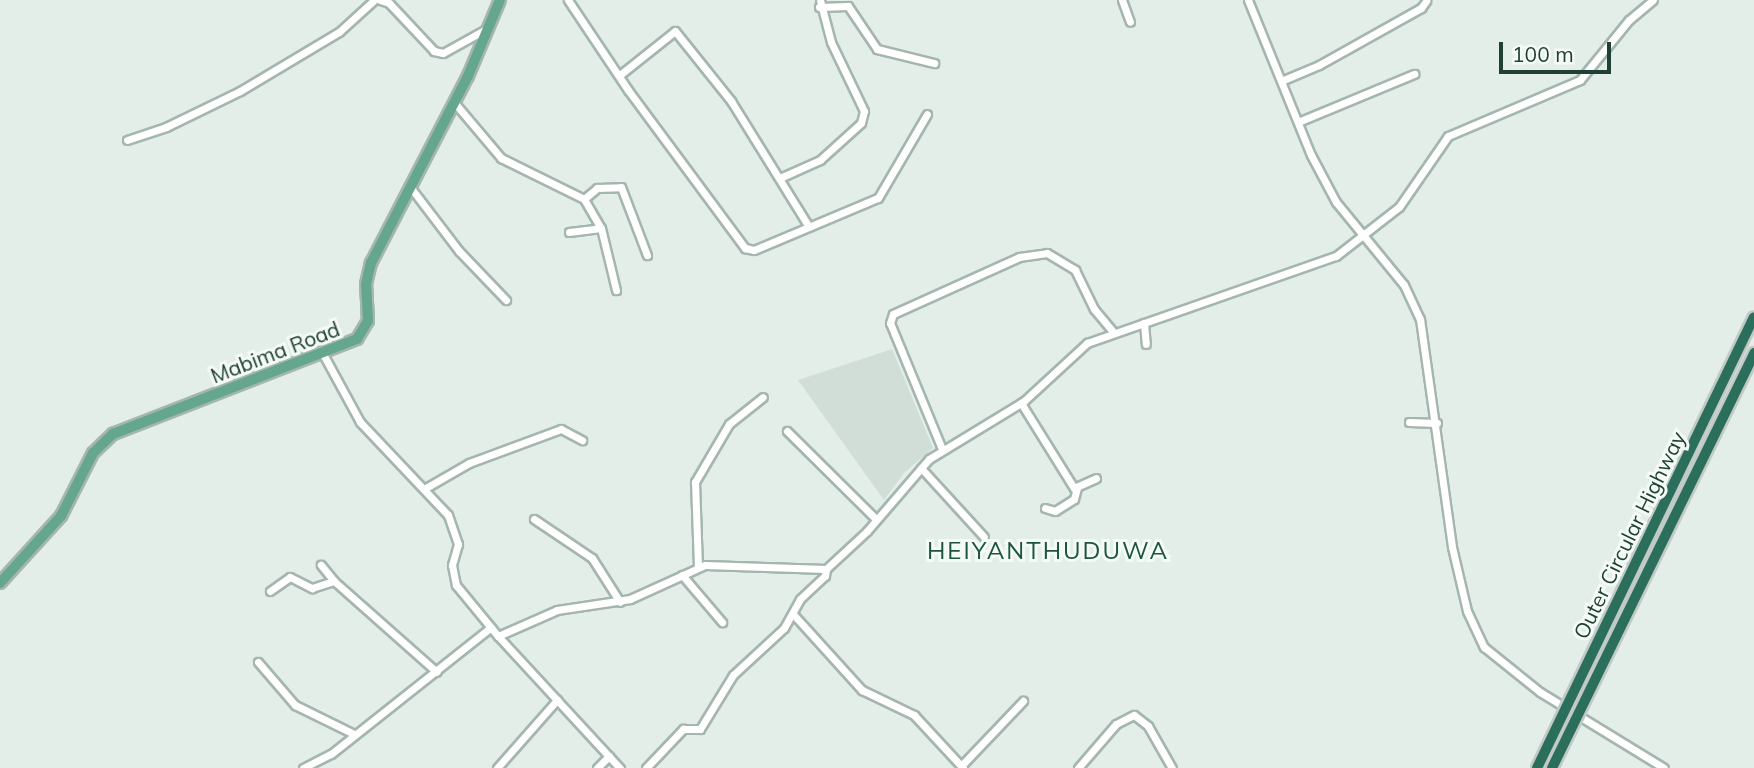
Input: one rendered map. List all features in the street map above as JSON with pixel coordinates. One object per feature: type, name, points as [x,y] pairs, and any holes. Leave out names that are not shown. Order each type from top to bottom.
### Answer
[{"type":"highway","name":"Outer Circular Highway","points":[[1537,768],[1754,317]]},
{"type":"highway","name":"Outer Circular Highway","points":[[1552,768],[1754,353]]},
{"type":"main road","name":"Mabima Road","points":[[0,583],[61,516],[93,453],[113,434],[346,346],[365,330],[371,263],[411,188],[500,0]]},
{"type":"street","points":[[127,140],[166,127],[240,91],[339,32],[374,0]]},
{"type":"street","points":[[380,0],[389,3],[434,51],[443,54],[488,28]]},
{"type":"street","points":[[568,0],[621,74],[628,90],[745,248],[754,250],[878,198],[927,114]]},
{"type":"street","points":[[1122,0],[1130,22]]},
{"type":"street","points":[[1248,0],[1298,122],[1336,202],[1404,285],[1420,319],[1437,424],[1452,547],[1467,611],[1485,647],[1540,692],[1664,768]]},
{"type":"street","points":[[646,768],[683,729],[700,729],[733,675],[762,652],[827,569],[942,449],[1021,403],[1076,351],[1114,333],[1322,263],[1365,236],[1399,207],[1448,136],[1580,80],[1629,20],[1653,0]]},
{"type":"street","points":[[1281,81],[1319,65],[1421,8],[1426,1]]},
{"type":"street","points":[[782,177],[820,160],[861,123],[864,111],[819,3],[848,6],[877,49],[934,63]]},
{"type":"street","points":[[621,74],[675,31],[731,101],[782,177],[809,227]]},
{"type":"street","points":[[1298,122],[1414,74]]},
{"type":"street","points":[[453,101],[501,158],[584,199],[601,228],[616,290]]},
{"type":"street","points":[[584,199],[597,188],[621,187],[647,255]]},
{"type":"street","points":[[411,188],[459,251],[506,300]]},
{"type":"street","points":[[569,232],[601,228]]},
{"type":"street","points":[[942,449],[890,323],[893,314],[1019,257],[1046,253],[1075,270],[1094,309],[1114,333]]},
{"type":"street","points":[[1144,323],[1146,344]]},
{"type":"street","points":[[323,354],[360,422],[448,515],[457,535],[453,565],[456,586],[498,636],[620,768]]},
{"type":"street","points":[[698,567],[695,482],[729,424],[763,397]]},
{"type":"street","points":[[1021,403],[1059,468],[1077,488]]},
{"type":"street","points":[[1409,422],[1437,424]]},
{"type":"street","points":[[424,489],[469,463],[561,429],[582,440]]},
{"type":"street","points":[[788,431],[876,519]]},
{"type":"street","points":[[921,468],[984,537]]},
{"type":"street","points":[[1045,508],[1055,511],[1073,499],[1077,488],[1096,478]]},
{"type":"street","points":[[534,519],[592,558],[620,602]]},
{"type":"street","points":[[321,565],[334,581],[437,673]]},
{"type":"street","points":[[498,636],[557,610],[620,602],[698,567],[827,569]]},
{"type":"street","points":[[682,575],[722,622]]},
{"type":"street","points":[[270,591],[290,577],[312,588],[334,581]]},
{"type":"street","points":[[793,614],[862,690],[914,715],[962,767],[1023,701]]},
{"type":"street","points":[[303,768],[437,673],[491,627]]},
{"type":"street","points":[[258,662],[295,705],[354,734]]},
{"type":"street","points":[[497,768],[557,699]]},
{"type":"street","points":[[1078,768],[1116,724],[1134,715],[1148,726],[1172,768]]},
{"type":"street","points":[[597,768],[609,756]]},
{"type":"shaded area","points":[[892,349],[933,448],[904,473],[884,500],[798,380]]},
{"type":"district","name":"HEIYANTHUDUWA","points":[[1048,551]]}]
